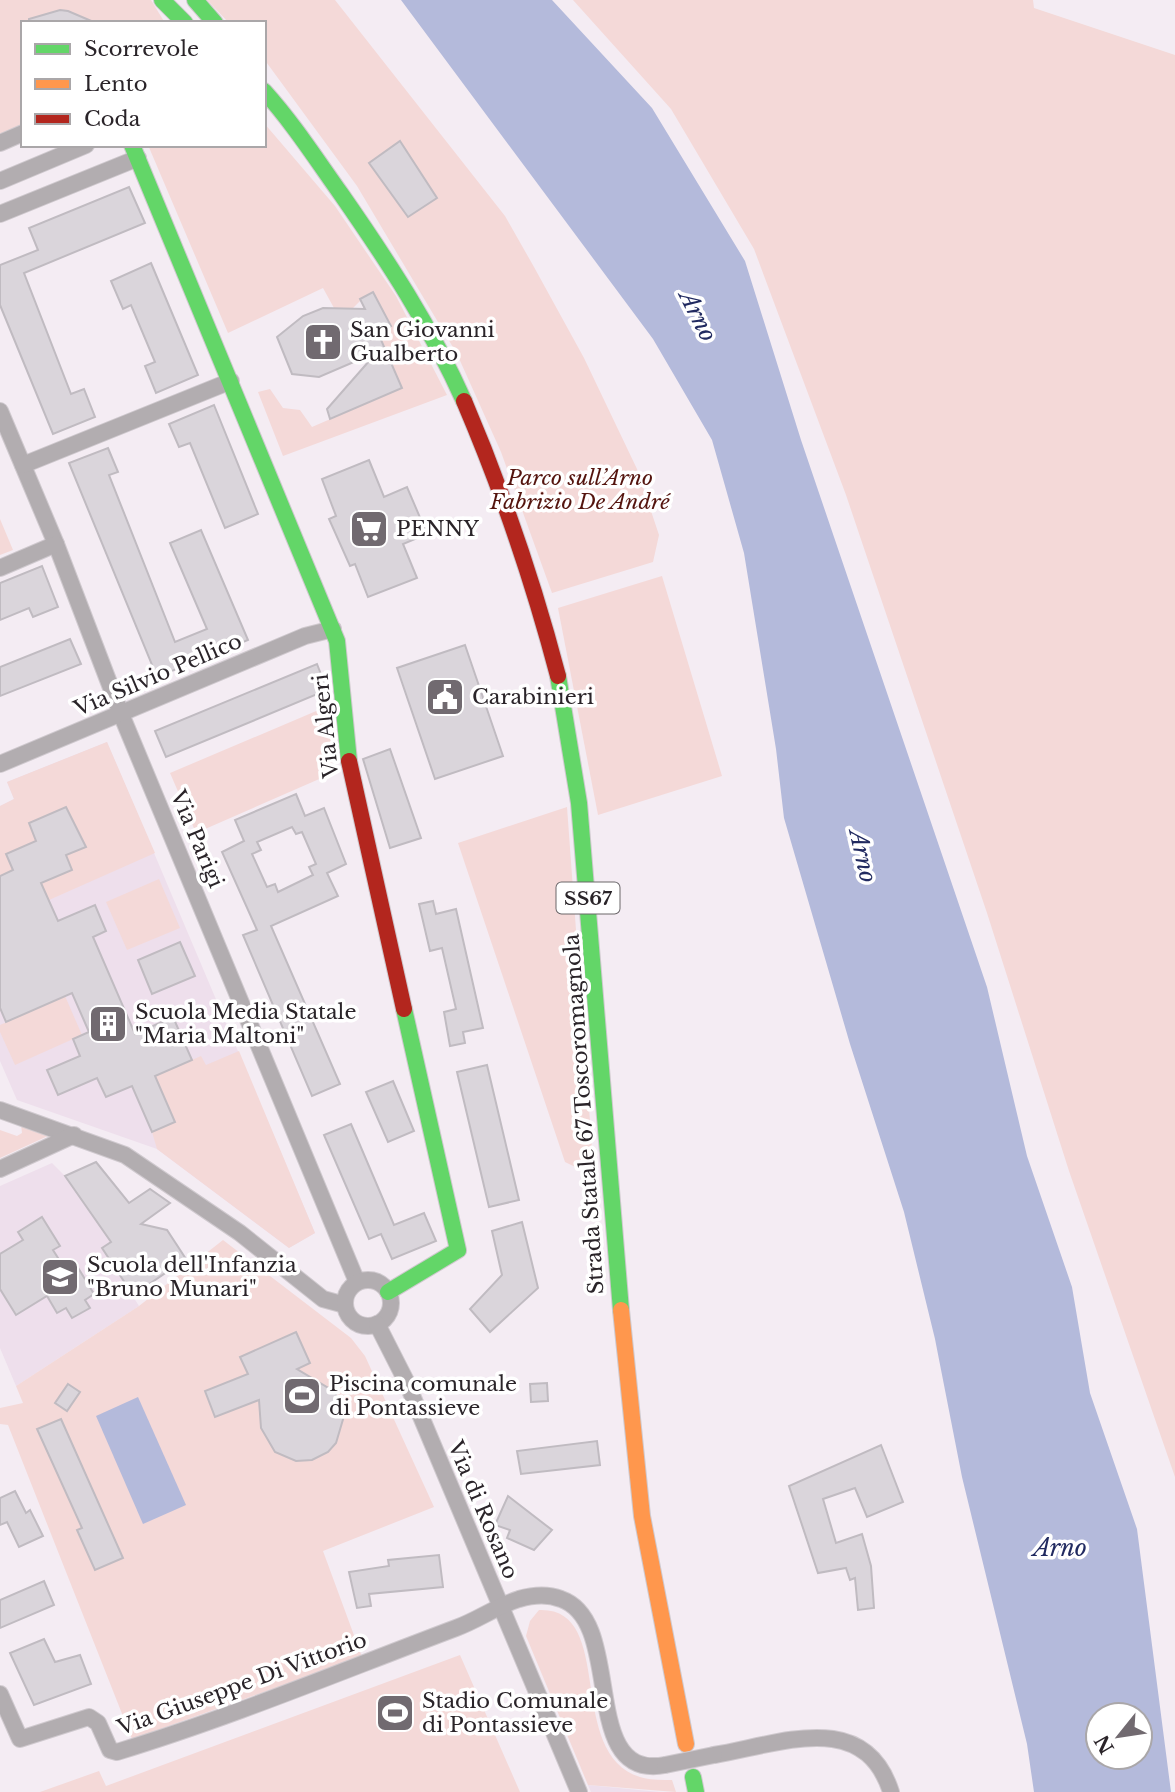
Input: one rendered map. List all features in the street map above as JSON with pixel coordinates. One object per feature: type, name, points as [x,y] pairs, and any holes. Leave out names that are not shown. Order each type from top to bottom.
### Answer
[{"type":"main road","points":[[162,0],[183,21]]},
{"type":"main road","points":[[178,0],[198,21]]},
{"type":"main road","points":[[195,0],[213,21]]},
{"type":"main road","points":[[266,79],[286,115]]},
{"type":"main road","name":"Strada Statale 67 Toscoromagnola","points":[[266,93],[286,115],[389,262],[444,356],[487,455],[533,582],[564,696],[588,897],[625,1371],[650,1570],[686,1744]]},
{"type":"main road","name":"Via Algeri","points":[[135,152],[335,635],[350,768],[458,1250],[388,1293]]},
{"type":"street","points":[[0,143],[21,134]]},
{"type":"street","points":[[0,181],[81,147]]},
{"type":"street","points":[[0,214],[135,152]]},
{"type":"street","points":[[23,465],[231,381]]},
{"type":"street","name":"Via Parigi","points":[[0,411],[56,544],[121,714],[358,1282]]},
{"type":"street","points":[[0,568],[56,544]]},
{"type":"street","name":"Via Silvio Pellico","points":[[0,764],[305,636],[335,635]]},
{"type":"street","points":[[0,1110],[125,1155],[240,1233],[323,1299],[345,1305]]},
{"type":"street","points":[[0,1169],[74,1135]]},
{"type":"street","points":[[373,1280],[388,1293],[388,1314],[377,1324],[364,1326],[354,1321],[345,1305],[346,1294],[358,1282],[373,1280]]},
{"type":"street","name":"Via di Rosano","points":[[377,1324],[405,1381],[501,1607],[518,1600],[541,1596],[564,1600],[579,1612],[594,1639],[612,1729],[620,1748],[640,1765],[665,1765],[824,1738],[849,1741],[866,1749],[878,1764],[891,1792]]},
{"type":"street","points":[[501,1607],[579,1792]]},
{"type":"street","name":"Via Giuseppe Di Vittorio","points":[[0,1694],[20,1739],[89,1717],[98,1723],[110,1750],[117,1752],[461,1626],[501,1607]]},
{"type":"shaded area","points":[[107,742],[315,1233],[289,1248],[157,1149],[17,1100],[0,1061],[0,806],[14,799],[7,782]]},
{"type":"shaded area","name":"Scuola dell'Infanzia \"Bruno Munari\"","points":[[52,1163],[65,1176],[111,1242],[102,1248],[139,1306],[16,1386],[0,1348],[0,1186]]},
{"type":"shaded area","points":[[588,1785],[659,1792],[591,1792]]},
{"type":"green space","points":[[0,0],[151,0],[164,21],[21,21],[21,125],[0,135]]},
{"type":"green space","name":"Parco sull’Arno Fabrizio De André","points":[[207,0],[335,0],[505,216],[534,267],[584,358],[637,469],[659,535],[653,562],[552,593],[501,452],[457,354],[357,186],[266,62],[266,21],[227,21]]},
{"type":"green space","points":[[573,0],[1033,0],[1034,8],[1175,55],[1175,1477],[1069,1171],[987,913],[846,495],[754,249],[671,109]]},
{"type":"green space","points":[[266,125],[335,206],[396,296],[447,395],[283,456],[258,392],[270,389],[283,408],[300,410],[312,427],[402,388],[378,333],[391,326],[363,298],[353,308],[334,308],[323,288],[228,333],[149,147],[266,147]]},
{"type":"green space","points":[[0,519],[13,550],[0,555]]},
{"type":"green space","points":[[662,576],[722,776],[598,815],[558,608]]},
{"type":"green space","points":[[328,706],[333,773],[196,833],[170,773]]},
{"type":"green space","points":[[107,742],[155,853],[49,900],[41,883],[72,870],[66,855],[86,846],[65,807],[29,823],[36,841],[6,854],[13,870],[0,876],[0,806],[14,799],[7,782]]},
{"type":"green space","points":[[567,807],[594,1176],[565,1162],[458,843]]},
{"type":"green space","points":[[159,879],[180,928],[127,950],[106,902]]},
{"type":"green space","points":[[65,996],[82,1035],[15,1065],[0,1032],[0,1025]]},
{"type":"green space","points":[[239,1051],[315,1233],[289,1248],[157,1149],[152,1132],[175,1122],[155,1076],[201,1056],[206,1065]]},
{"type":"green space","points":[[21,1124],[50,1135],[0,1158],[0,1130],[17,1136],[22,1133]]},
{"type":"green space","points":[[223,1240],[351,1338],[365,1356],[434,1507],[323,1551],[362,1657],[132,1739],[8,1425],[0,1424],[0,1408],[23,1403],[16,1386],[139,1306]]},
{"type":"green space","points":[[539,1610],[563,1615],[577,1631],[585,1655],[595,1713],[603,1740],[617,1763],[640,1777],[672,1780],[676,1792],[588,1785],[526,1636],[530,1621]]},
{"type":"green space","name":"Stadio Comunale di Pontassieve","points":[[460,1655],[520,1792],[40,1792],[99,1771],[106,1786]]},
{"type":"water","name":"Arno","points":[[401,0],[552,0],[652,108],[745,261],[801,440],[987,987],[1027,1156],[1072,1287],[1090,1393],[1137,1529],[1171,1792],[1034,1792],[1027,1744],[962,1477],[935,1339],[904,1212],[850,1044],[784,818],[776,749],[744,553],[712,440],[653,339]]},
{"type":"water","points":[[138,1397],[186,1505],[143,1524],[96,1416]]},
{"type":"building","points":[[60,10],[91,21],[29,21]]},
{"type":"building","points":[[400,141],[437,198],[408,217],[369,163]]},
{"type":"building","points":[[129,187],[145,223],[24,273],[71,394],[84,389],[95,417],[53,434],[0,305],[0,265],[38,250],[29,228]]},
{"type":"building","points":[[151,263],[198,375],[156,393],[145,366],[155,362],[131,305],[123,309],[111,281]]},
{"type":"building","points":[[373,292],[391,326],[378,333],[402,388],[330,419],[327,409],[377,352],[319,377],[292,374],[277,337],[303,316],[323,308],[365,309],[360,299]]},
{"type":"building","points":[[214,405],[258,514],[225,528],[190,443],[179,447],[169,424]]},
{"type":"building","points":[[108,448],[118,472],[109,475],[175,642],[207,629],[170,543],[201,530],[248,640],[157,677],[69,463]]},
{"type":"building","name":"PENNY","points":[[369,460],[384,497],[407,487],[427,534],[403,544],[417,578],[368,597],[355,564],[350,566],[329,519],[336,516],[322,479]]},
{"type":"building","points":[[42,566],[58,607],[33,617],[29,608],[0,620],[0,583]]},
{"type":"building","points":[[70,639],[81,664],[0,696],[0,667]]},
{"type":"building","name":"Carabinieri","points":[[465,645],[503,756],[435,779],[397,668]]},
{"type":"building","points":[[317,664],[327,690],[166,757],[155,731]]},
{"type":"building","points":[[390,749],[421,838],[390,848],[363,759]]},
{"type":"building","points":[[296,794],[305,816],[324,808],[346,864],[327,873],[338,896],[271,926],[340,1084],[312,1096],[243,935],[257,930],[222,852],[244,841],[235,820]],"holes":[[[292,827],[296,834],[302,832],[316,864],[309,867],[313,875],[278,892],[275,884],[267,887],[252,854],[261,850],[257,842]]]},
{"type":"building","points":[[66,807],[86,847],[66,855],[72,870],[41,883],[58,921],[95,905],[106,931],[93,937],[135,1034],[173,1017],[192,1060],[155,1076],[175,1122],[152,1132],[132,1086],[106,1097],[97,1078],[58,1095],[47,1070],[80,1056],[73,1039],[89,1032],[72,993],[6,1022],[0,1008],[0,876],[13,870],[6,854],[36,841],[29,823]]},
{"type":"building","points":[[433,901],[436,914],[456,909],[483,1028],[463,1032],[465,1043],[450,1046],[444,1012],[456,1009],[442,948],[430,951],[419,904]]},
{"type":"building","points":[[180,942],[195,976],[152,994],[138,960]]},
{"type":"building","points":[[487,1065],[519,1200],[489,1207],[457,1072]]},
{"type":"building","points":[[393,1081],[414,1131],[388,1142],[366,1092]]},
{"type":"building","points":[[351,1124],[394,1225],[424,1213],[436,1241],[392,1259],[381,1234],[369,1239],[324,1135]]},
{"type":"building","points":[[96,1162],[129,1203],[150,1189],[170,1203],[141,1224],[167,1230],[186,1259],[133,1295],[102,1248],[111,1242],[65,1176]]},
{"type":"building","points":[[42,1217],[60,1246],[53,1250],[67,1272],[77,1266],[94,1294],[85,1300],[90,1308],[72,1318],[66,1308],[57,1313],[47,1296],[16,1315],[0,1289],[0,1254],[23,1240],[18,1232]]},
{"type":"building","points":[[522,1222],[538,1288],[490,1332],[470,1309],[502,1275],[492,1231]]},
{"type":"building","name":"Piscina comunale di Pontassieve","points":[[296,1332],[310,1363],[297,1369],[335,1392],[344,1416],[336,1443],[328,1452],[312,1460],[296,1461],[275,1452],[261,1428],[259,1400],[215,1417],[205,1391],[248,1374],[240,1357]]},
{"type":"building","points":[[547,1383],[548,1401],[531,1402],[530,1384]]},
{"type":"building","points":[[68,1384],[80,1392],[67,1411],[55,1403]]},
{"type":"building","points":[[61,1419],[123,1558],[95,1570],[77,1530],[82,1528],[37,1429]]},
{"type":"building","points":[[597,1441],[600,1465],[521,1474],[517,1451]]},
{"type":"building","points":[[881,1445],[903,1502],[867,1517],[855,1488],[823,1499],[836,1543],[862,1534],[871,1566],[874,1608],[858,1610],[855,1578],[850,1580],[846,1568],[818,1573],[789,1486]]},
{"type":"building","points":[[15,1491],[26,1513],[30,1510],[43,1536],[19,1547],[7,1522],[0,1525],[0,1498]]},
{"type":"building","points":[[508,1496],[552,1530],[534,1550],[507,1538],[510,1530],[495,1525]]},
{"type":"building","points":[[439,1555],[443,1587],[369,1594],[371,1606],[357,1608],[349,1572],[389,1566],[388,1560]]},
{"type":"building","points":[[44,1581],[54,1605],[0,1628],[0,1600]]},
{"type":"building","points":[[44,1639],[55,1662],[80,1655],[91,1684],[34,1705],[10,1653]]},
{"type":"traffic: fast","points":[[162,0],[183,21]]},
{"type":"traffic: fast","points":[[195,0],[213,21]]},
{"type":"traffic: fast","points":[[266,93],[304,141],[391,269],[423,320],[464,401]]},
{"type":"traffic: fast","points":[[133,147],[337,641],[349,761]]},
{"type":"traffic: fast","points":[[558,676],[579,803],[621,1310]]},
{"type":"traffic: fast","points":[[388,1292],[458,1250],[404,1009]]},
{"type":"traffic: fast","points":[[693,1777],[696,1792]]},
{"type":"traffic: slow","points":[[621,1310],[642,1516],[686,1744]]},
{"type":"traffic: jam","points":[[464,401],[516,536],[558,676]]},
{"type":"traffic: jam","points":[[349,761],[404,1009]]},
{"type":"place","name":"San Giovanni Gualberto","points":[[323,342]]},
{"type":"place","name":"PENNY","points":[[369,529]]},
{"type":"place","name":"Carabinieri","points":[[445,697]]},
{"type":"place","name":"Scuola Media Statale \"Maria Maltoni\"","points":[[108,1024]]},
{"type":"place","name":"Scuola dell'Infanzia \"Bruno Munari\"","points":[[60,1277]]},
{"type":"place","name":"Piscina comunale di Pontassieve","points":[[302,1396]]},
{"type":"place","name":"Stadio Comunale di Pontassieve","points":[[395,1713]]}]
